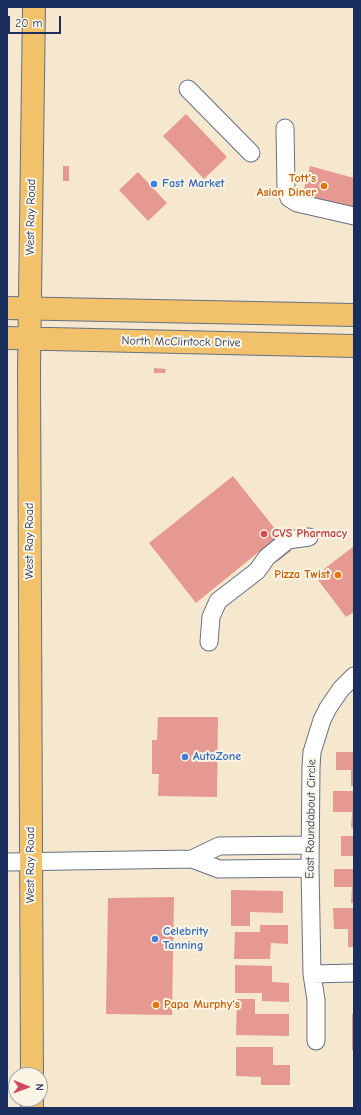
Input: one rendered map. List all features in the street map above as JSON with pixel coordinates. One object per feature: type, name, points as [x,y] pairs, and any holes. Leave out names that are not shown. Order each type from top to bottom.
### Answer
[{"type":"main road","name":"West Ray Road","points":[[32,1067],[30,309],[34,7]]},
{"type":"main road","points":[[7,308],[354,315]]},
{"type":"main road","name":"North McClintock Drive","points":[[7,338],[354,346]]},
{"type":"street","points":[[188,89],[251,153]]},
{"type":"street","points":[[285,128],[286,188],[289,198],[297,203],[354,216]]},
{"type":"street","points":[[209,642],[210,618],[218,601],[257,571],[267,557],[288,540],[308,537]]},
{"type":"street","name":"East Roundabout Circle","points":[[316,1041],[316,1000],[312,974],[310,868],[311,767],[314,746],[322,720],[341,689],[354,676]]},
{"type":"street","points":[[192,859],[220,846],[310,845]]},
{"type":"street","points":[[7,862],[192,859],[219,868],[310,868]]},
{"type":"street","points":[[312,974],[354,973]]},
{"type":"building","points":[[186,114],[227,157],[204,179],[163,136]]},
{"type":"building","points":[[63,166],[69,166],[69,181],[63,181]]},
{"type":"building","points":[[310,166],[354,178],[354,210],[302,197]]},
{"type":"building","points":[[138,172],[167,203],[148,221],[119,190]]},
{"type":"building","points":[[154,368],[166,369],[165,373],[154,373]]},
{"type":"building","name":"CVS Pharmacy","points":[[233,476],[291,551],[278,561],[266,546],[196,603],[149,543]]},
{"type":"building","points":[[354,546],[354,612],[346,617],[315,576]]},
{"type":"building","name":"AutoZone","points":[[158,717],[218,717],[217,797],[158,796],[159,774],[152,774],[152,740],[157,740]]},
{"type":"building","points":[[336,752],[354,752],[354,786],[351,786],[351,770],[336,770]]},
{"type":"building","points":[[333,791],[354,791],[354,828],[351,827],[352,812],[333,812]]},
{"type":"building","points":[[341,836],[354,836],[354,856],[341,856]]},
{"type":"building","points":[[334,869],[353,869],[354,903],[351,903],[352,887],[334,887]]},
{"type":"building","points":[[231,890],[283,891],[283,913],[250,912],[250,926],[231,926]]},
{"type":"building","points":[[174,897],[172,1015],[106,1014],[108,898]]},
{"type":"building","points":[[333,908],[353,908],[354,947],[348,947],[348,929],[334,929]]},
{"type":"building","points":[[260,925],[288,925],[288,944],[271,943],[270,959],[234,959],[235,932],[260,932]]},
{"type":"building","points":[[235,965],[272,966],[272,982],[289,983],[289,1002],[262,1001],[262,993],[235,993]]},
{"type":"building","points":[[237,999],[255,999],[255,1014],[289,1014],[289,1036],[236,1035]]},
{"type":"building","points":[[352,1014],[354,1014],[354,1050],[352,1050]]},
{"type":"building","points":[[236,1047],[273,1047],[273,1065],[290,1065],[290,1085],[261,1085],[261,1077],[236,1076]]},
{"type":"place","name":"Fast Market","points":[[154,184]]},
{"type":"place","name":"Tott's Asian Diner","points":[[324,186]]},
{"type":"place","name":"CVS Pharmacy","points":[[264,534]]},
{"type":"place","name":"Pizza Twist","points":[[338,575]]},
{"type":"place","name":"AutoZone","points":[[185,757]]},
{"type":"place","name":"Celebrity Tanning","points":[[155,939]]},
{"type":"place","name":"Papa Murphy's","points":[[156,1005]]}]
